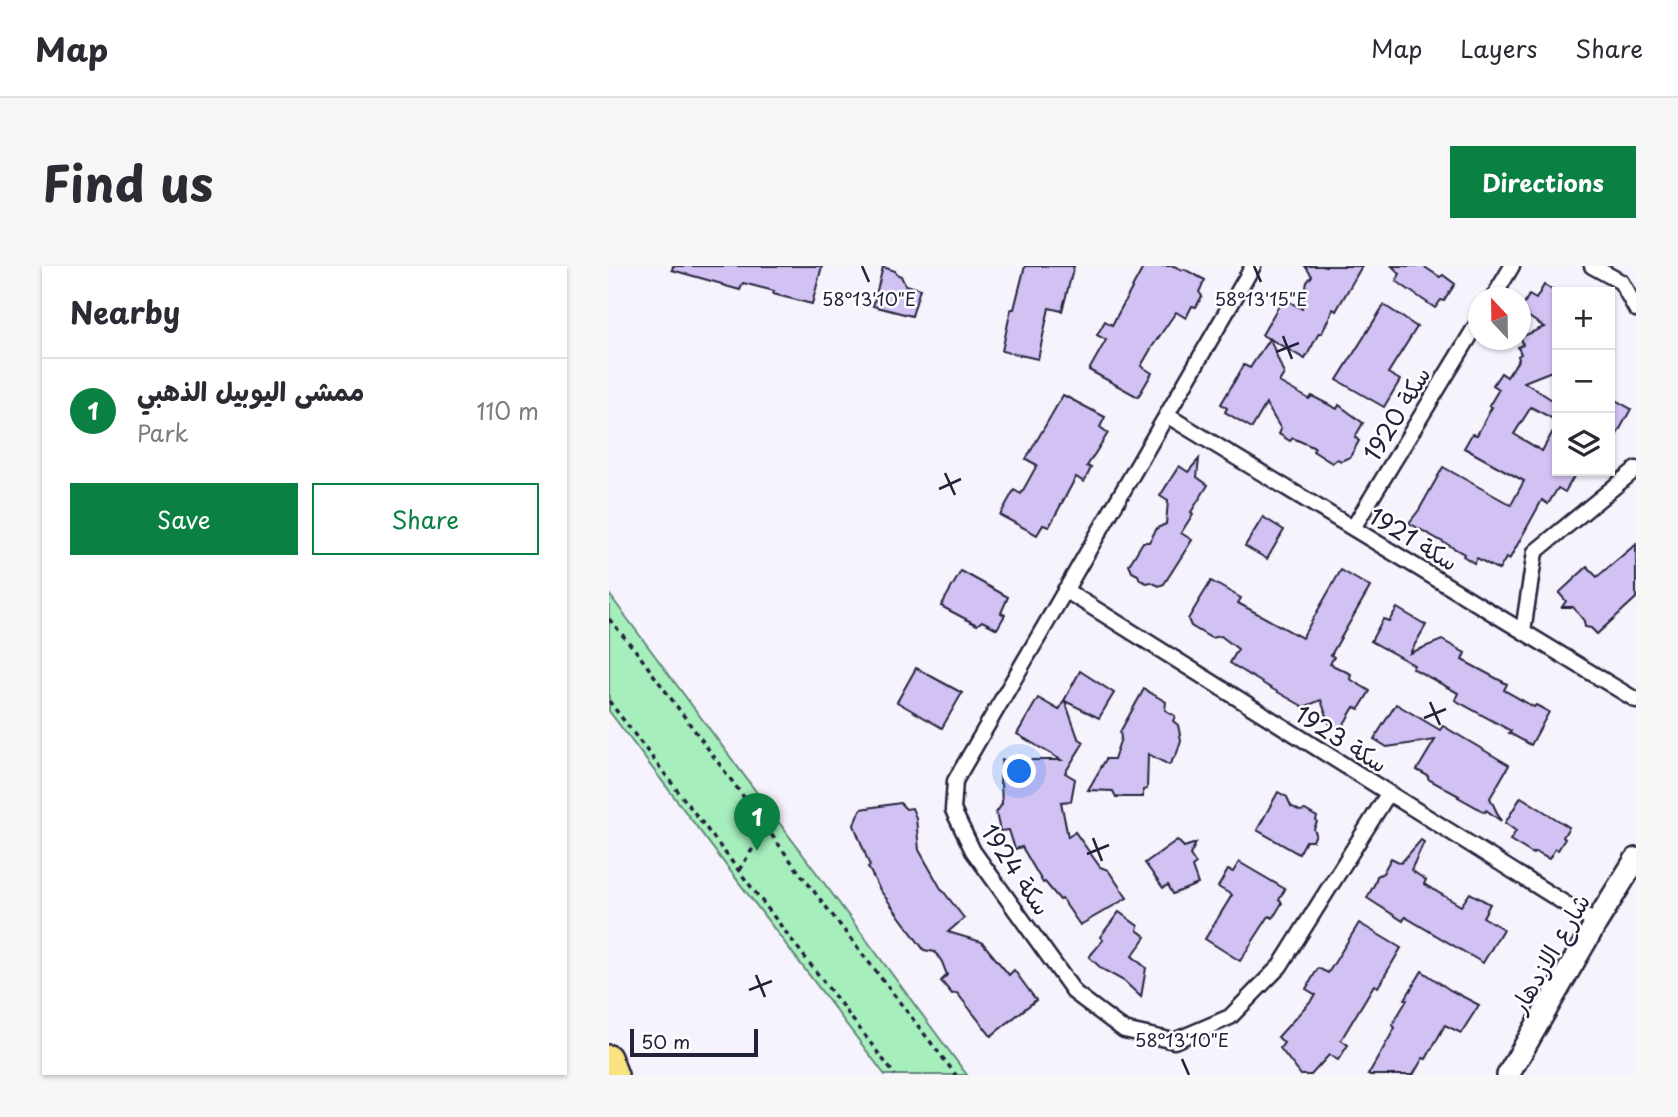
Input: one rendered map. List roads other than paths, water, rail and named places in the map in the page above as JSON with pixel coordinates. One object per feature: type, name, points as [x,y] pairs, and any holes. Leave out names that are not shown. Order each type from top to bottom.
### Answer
[{"type":"main road","points":[[609,1057],[616,1075]]},
{"type":"street","name":"سكة 1924","points":[[1253,266],[955,781],[953,810],[973,851],[1075,993],[1124,1030],[1174,1041],[1230,1017],[1280,966],[1388,794]]},
{"type":"street","points":[[1500,287],[1512,266]]},
{"type":"street","points":[[1592,266],[1621,282],[1636,309]]},
{"type":"street","name":"سكة 1920","points":[[1353,528],[1468,339]]},
{"type":"street","name":"سكة 1921","points":[[1168,416],[1636,700]]},
{"type":"street","points":[[1523,631],[1535,552],[1636,469]]},
{"type":"street","name":"سكة 1923","points":[[1065,590],[1596,923]]},
{"type":"street","name":"شارع الازدهار","points":[[1508,1075],[1636,859]]},
{"type":"place","name":"ممشى اليوبيل الذهبي","points":[[757,851]]}]
